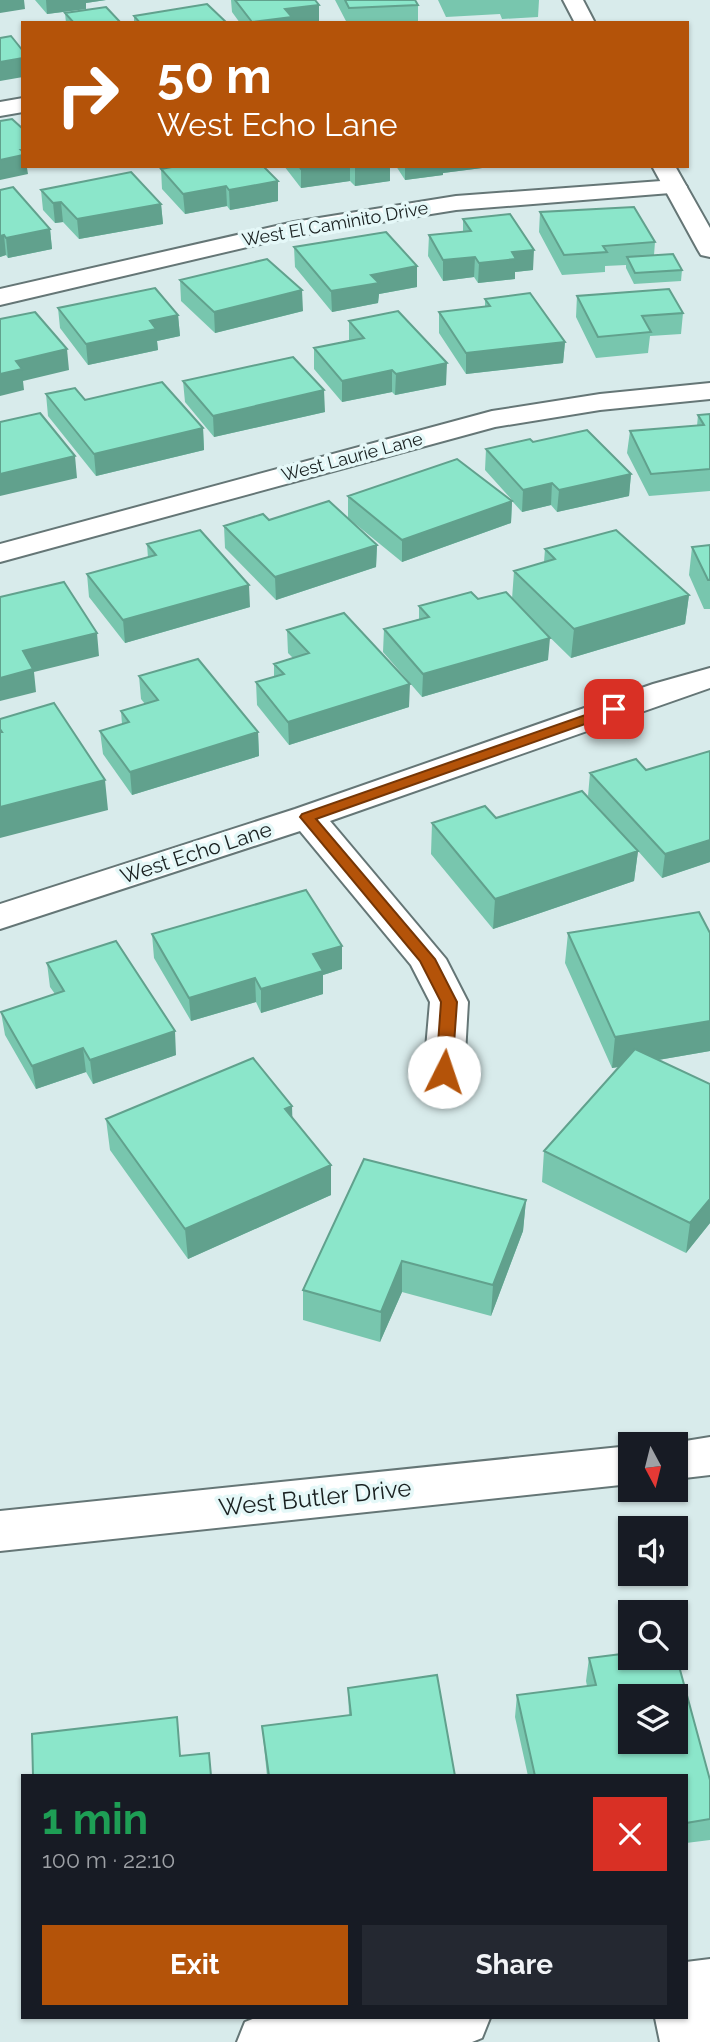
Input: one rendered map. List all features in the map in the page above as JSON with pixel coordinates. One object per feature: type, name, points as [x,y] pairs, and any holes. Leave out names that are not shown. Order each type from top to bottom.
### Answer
[{"type":"street","points":[[573,0],[584,21]]},
{"type":"street","points":[[0,109],[21,104]]},
{"type":"street","points":[[669,177],[710,250]]},
{"type":"street","name":"West El Caminito Drive","points":[[0,297],[294,229],[456,203],[669,177]]},
{"type":"street","name":"West Laurie Lane","points":[[0,553],[492,419],[626,397],[710,391]]},
{"type":"street","name":"West Echo Lane","points":[[0,917],[307,817],[652,695],[710,678]]},
{"type":"street","points":[[307,817],[427,959],[449,1002],[444,1072]]},
{"type":"street","points":[[688,1459],[710,1456]]},
{"type":"street","name":"West Butler Drive","points":[[0,1531],[618,1466]]},
{"type":"street","points":[[688,1990],[710,1987]]},
{"type":"street","points":[[265,2042],[454,2019]]},
{"type":"street","points":[[683,2019],[688,2042]]},
{"type":"building","points":[[235,0],[315,0],[319,5],[285,9],[292,17],[251,21]]},
{"type":"building","points":[[345,0],[415,0],[418,5],[349,8]]},
{"type":"building","points":[[207,4],[225,21],[138,21],[134,16]]},
{"type":"building","points":[[106,7],[119,21],[72,21],[65,13]]},
{"type":"building","points":[[11,36],[21,48],[21,58],[0,62],[0,38]]},
{"type":"building","points":[[12,119],[21,127],[21,155],[0,160],[0,121]]},
{"type":"building","points":[[265,168],[278,181],[229,190],[226,186],[183,194],[161,169]]},
{"type":"building","points":[[131,172],[161,204],[77,219],[61,202],[53,203],[41,190]]},
{"type":"building","points":[[13,187],[50,229],[6,238],[4,235],[0,236],[0,190]]},
{"type":"building","points":[[634,207],[655,242],[603,246],[607,252],[564,255],[540,212]]},
{"type":"building","points":[[510,214],[534,250],[512,252],[516,259],[479,263],[475,257],[443,260],[429,235],[471,231],[463,219]]},
{"type":"building","points":[[386,232],[417,266],[371,275],[379,283],[331,291],[294,247]]},
{"type":"building","points":[[673,254],[682,270],[635,273],[627,257]]},
{"type":"building","points":[[267,259],[302,290],[214,312],[180,280]]},
{"type":"building","points":[[155,288],[178,315],[150,321],[156,329],[86,344],[58,308]]},
{"type":"building","points":[[669,289],[683,313],[642,316],[651,332],[598,337],[577,296]]},
{"type":"building","points":[[530,293],[565,342],[466,353],[439,312],[490,306],[485,299]]},
{"type":"building","points":[[398,311],[447,363],[396,374],[392,370],[342,381],[314,348],[364,338],[349,321]]},
{"type":"building","points":[[35,312],[67,349],[16,361],[22,369],[0,374],[0,319]]},
{"type":"building","points":[[293,357],[324,390],[213,416],[183,381]]},
{"type":"building","points":[[162,382],[203,428],[94,454],[46,394],[75,388],[85,400]]},
{"type":"building","points":[[40,413],[75,456],[0,474],[0,422]]},
{"type":"building","points":[[710,414],[710,469],[651,474],[630,431],[704,425],[698,415]]},
{"type":"building","points":[[587,430],[631,474],[559,490],[552,483],[523,490],[486,449],[530,439],[533,442]]},
{"type":"building","points":[[457,459],[512,501],[402,540],[348,496]]},
{"type":"building","points":[[329,501],[377,545],[275,577],[224,526],[263,514],[269,520]]},
{"type":"building","points":[[200,530],[249,585],[123,620],[87,574],[156,555],[147,544]]},
{"type":"building","points":[[616,530],[689,595],[574,629],[514,571],[555,559],[545,549]]},
{"type":"building","points":[[710,545],[710,580],[708,580],[692,547]]},
{"type":"building","points":[[64,582],[97,633],[23,651],[33,669],[0,678],[0,597]]},
{"type":"building","points":[[471,592],[478,599],[506,592],[550,638],[423,674],[384,629],[429,617],[419,606]]},
{"type":"building","points":[[344,613],[410,684],[288,722],[256,682],[284,674],[274,664],[309,653],[287,630]]},
{"type":"building","points":[[198,659],[258,732],[130,772],[100,731],[129,722],[121,711],[158,700],[139,676]]},
{"type":"building","points":[[54,703],[105,780],[0,807],[0,719]]},
{"type":"building","points":[[710,751],[710,840],[665,854],[590,773],[636,759],[646,770]]},
{"type":"building","points":[[582,791],[638,851],[495,899],[432,823],[485,806],[496,818]]},
{"type":"building","points":[[306,890],[342,946],[313,954],[323,971],[261,989],[255,978],[189,998],[152,934]]},
{"type":"building","points":[[699,912],[710,933],[710,1021],[615,1037],[568,933]]},
{"type":"building","points":[[116,941],[175,1031],[90,1060],[83,1048],[32,1066],[1,1012],[64,991],[47,963]]},
{"type":"building","points":[[635,1049],[710,1084],[710,1199],[690,1223],[544,1151]]},
{"type":"building","points":[[253,1058],[292,1106],[285,1109],[331,1165],[185,1229],[106,1119]]},
{"type":"building","points":[[364,1159],[526,1200],[493,1285],[402,1261],[381,1312],[303,1290]]},
{"type":"building","points":[[618,1654],[618,1670],[680,1670],[684,1684],[618,1684],[618,1754],[688,1754],[688,1699],[710,1780],[710,1819],[688,1823],[688,1774],[535,1774],[517,1695],[596,1685],[589,1658]]},
{"type":"building","points":[[437,1675],[455,1774],[269,1774],[262,1726],[351,1715],[348,1688]]},
{"type":"building","points":[[177,1717],[180,1756],[209,1753],[211,1774],[33,1774],[32,1734]]},
{"type":"route","points":[[444,1072],[449,1002],[427,959],[307,817],[614,709]]}]
